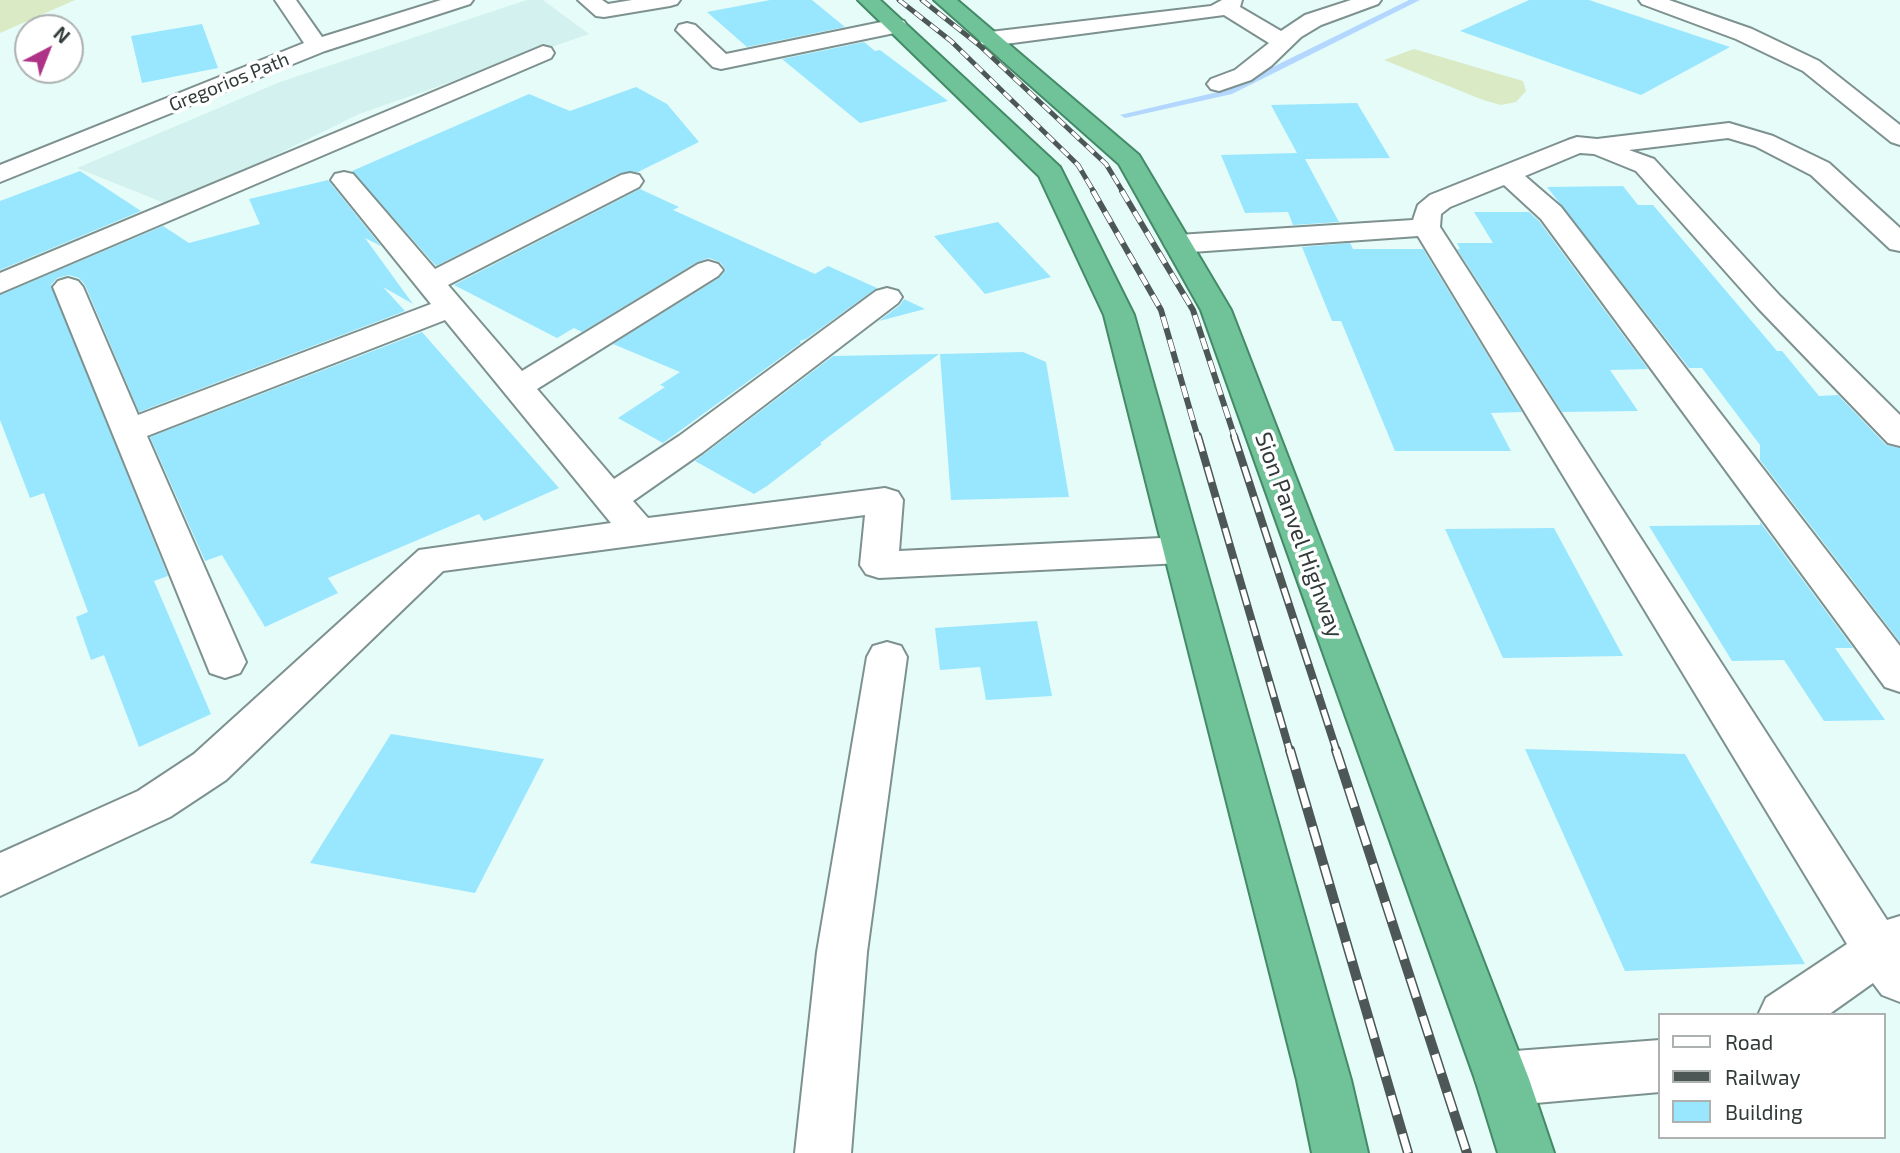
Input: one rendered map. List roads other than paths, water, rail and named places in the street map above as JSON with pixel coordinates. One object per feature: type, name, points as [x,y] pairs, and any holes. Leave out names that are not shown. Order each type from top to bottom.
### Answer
[{"type":"highway","points":[[868,0],[1051,173],[1119,315],[1320,1067],[1340,1153]]},
{"type":"highway","name":"Sion Panvel Highway","points":[[944,0],[1130,160],[1216,310],[1502,1079],[1526,1153]]},
{"type":"street","points":[[285,0],[317,47]]},
{"type":"street","name":"Gregorios Path","points":[[0,174],[317,47],[463,0]]},
{"type":"street","points":[[588,0],[604,11],[670,0]]},
{"type":"street","points":[[1219,84],[1243,75],[1264,61],[1293,32],[1313,20],[1371,0]]},
{"type":"street","points":[[1649,0],[1744,34],[1811,66],[1900,137]]},
{"type":"street","points":[[990,39],[1105,26],[1229,4],[1284,42]]},
{"type":"street","points":[[1074,6],[1105,26]]},
{"type":"street","points":[[721,62],[896,26]]},
{"type":"street","points":[[687,30],[738,79]]},
{"type":"street","points":[[0,284],[542,53]]},
{"type":"street","points":[[1788,1013],[1893,955],[1426,227],[1428,211],[1440,201],[1577,145],[1598,146],[1729,130],[1764,141],[1820,169],[1900,243]]},
{"type":"street","points":[[1598,146],[1645,165],[1769,302],[1900,435]]},
{"type":"street","points":[[1507,174],[1551,214],[1900,676]]},
{"type":"street","points":[[344,180],[639,532]]},
{"type":"street","points":[[128,431],[440,295],[630,181]]},
{"type":"street","points":[[1178,244],[1426,227]]},
{"type":"street","points":[[518,387],[708,270]]},
{"type":"street","points":[[68,287],[225,663]]},
{"type":"street","points":[[610,499],[691,444],[887,297]]},
{"type":"street","points":[[0,875],[154,804],[210,767],[432,559],[885,500],[879,565],[1181,550]]},
{"type":"street","points":[[823,1153],[842,953],[887,657]]},
{"type":"street","points":[[1502,1079],[1658,1066]]},
{"type":"waterway","points":[[1125,115],[1229,92],[1416,0]]},
{"type":"railway","points":[[899,0],[951,41],[1078,165],[1094,192]]},
{"type":"railway","points":[[922,0],[979,45],[1106,164],[1123,192]]},
{"type":"railway","points":[[1093,191],[1161,310],[1198,438]]},
{"type":"railway","points":[[1122,191],[1193,310],[1235,438]]},
{"type":"railway","points":[[1198,436],[1290,752]]},
{"type":"railway","points":[[1234,436],[1337,752]]},
{"type":"railway","points":[[1290,750],[1408,1153]]},
{"type":"railway","points":[[1336,750],[1467,1153]]}]
